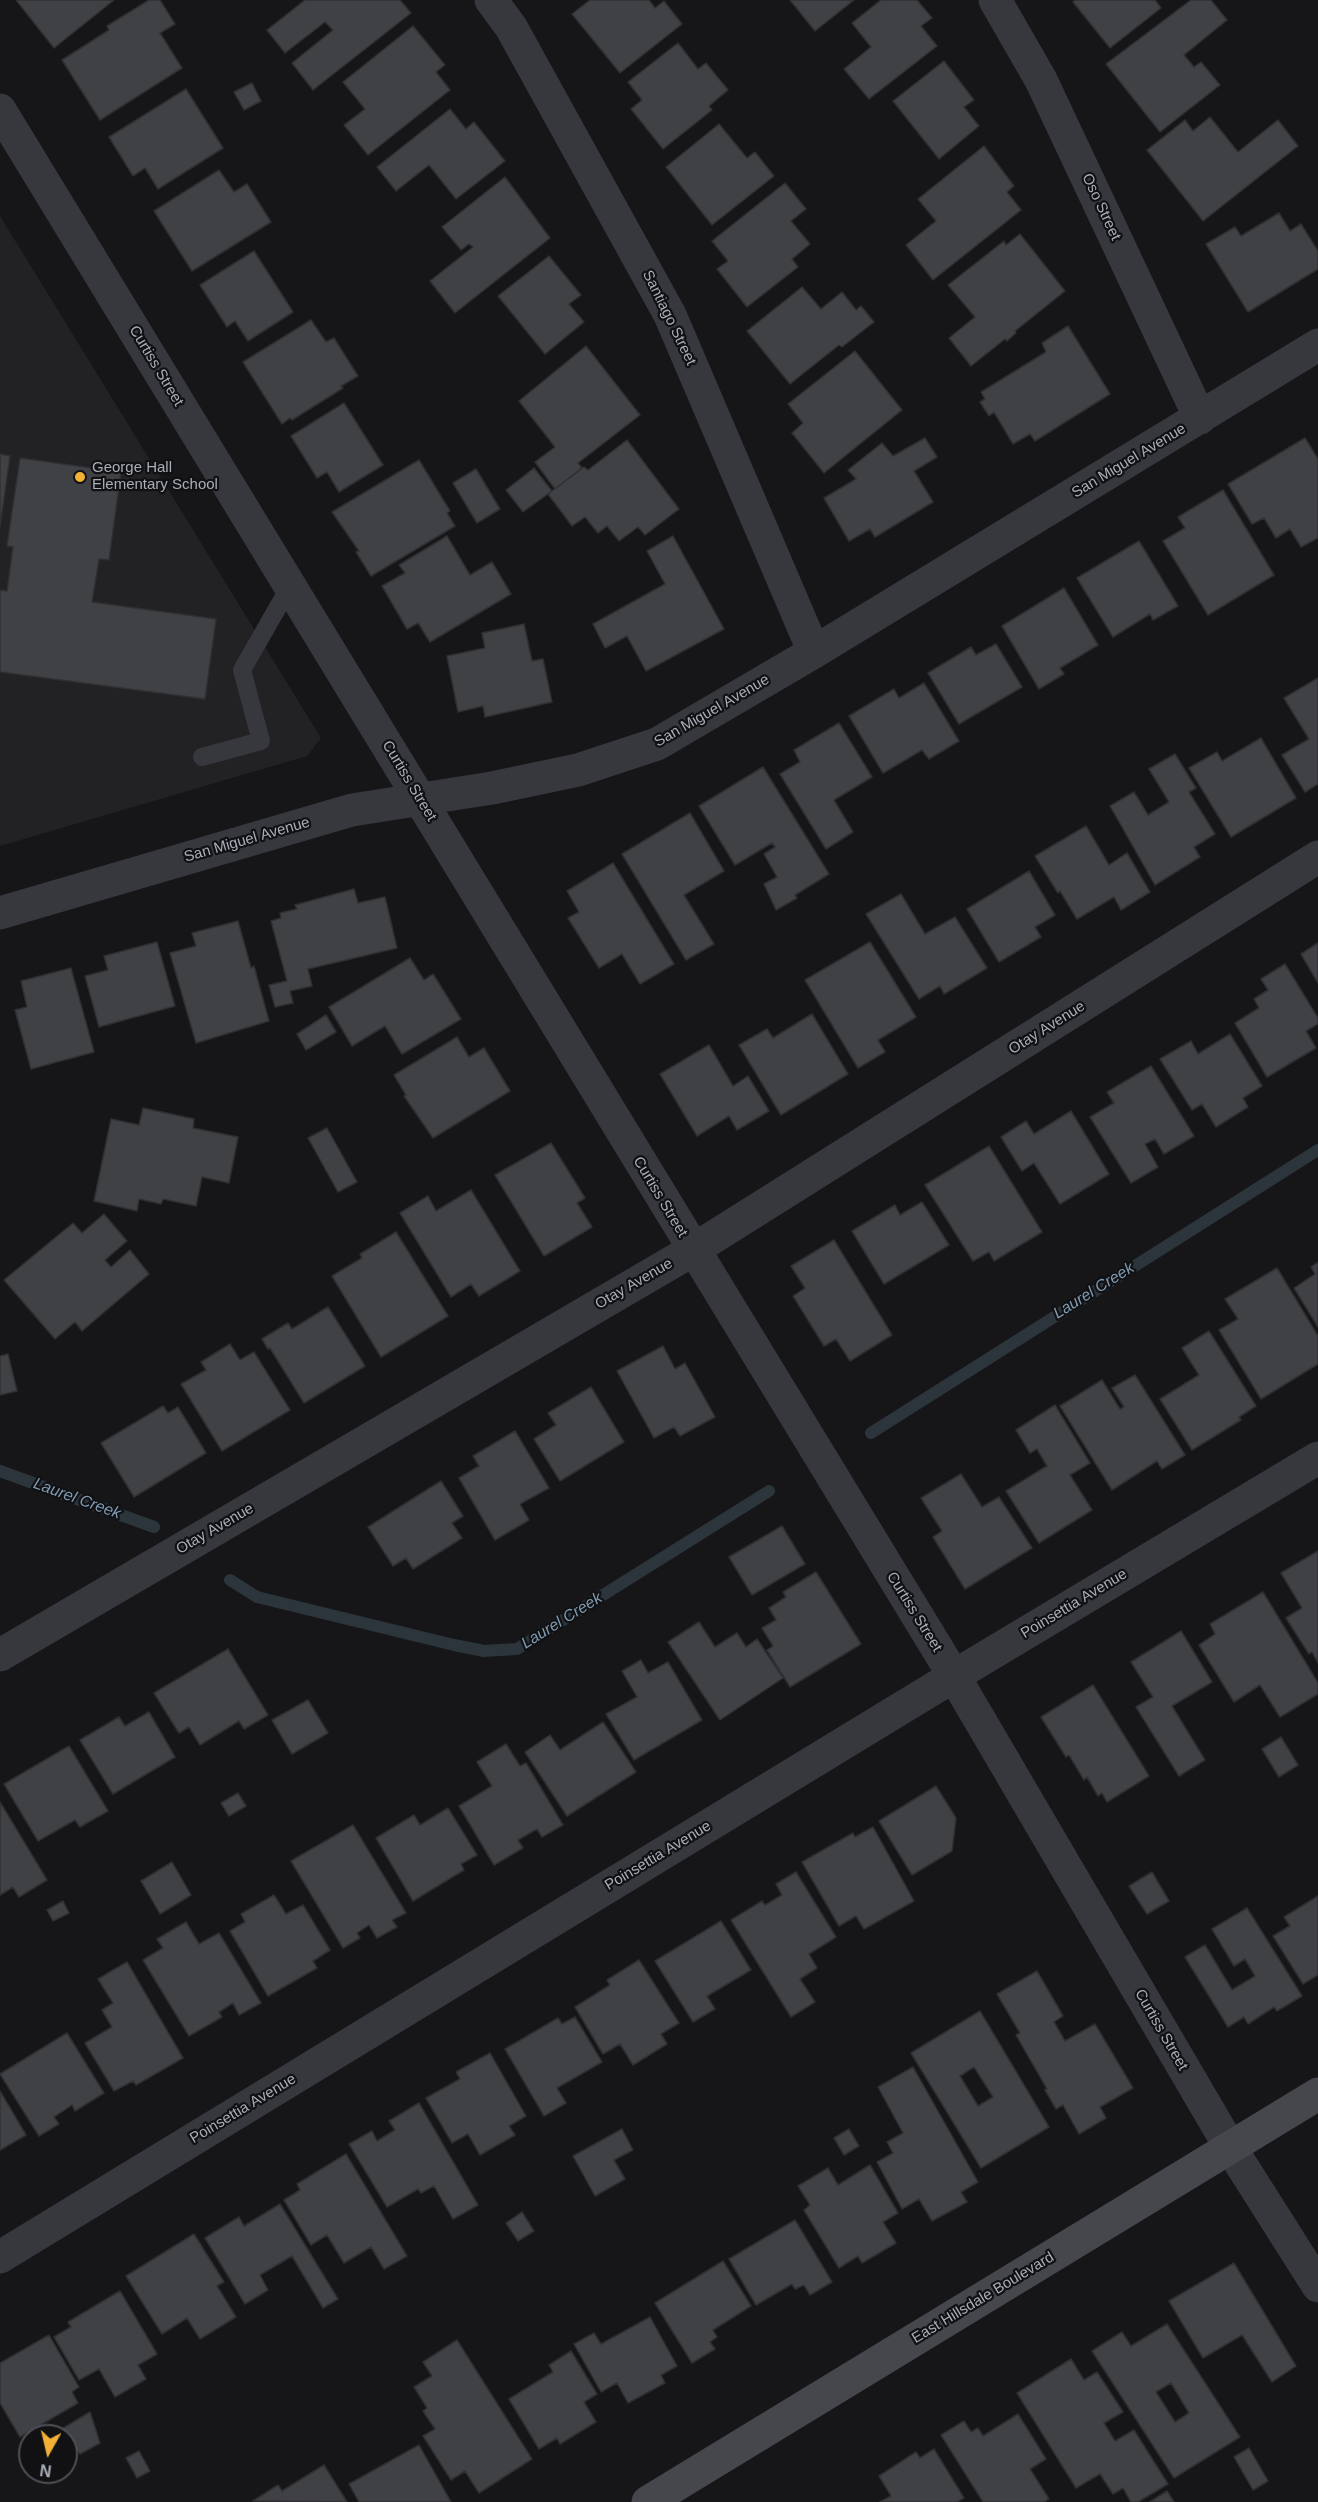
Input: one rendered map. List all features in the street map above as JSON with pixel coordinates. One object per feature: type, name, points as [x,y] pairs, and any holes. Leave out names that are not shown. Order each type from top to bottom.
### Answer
[{"type":"main road","name":"East Hillsdale Boulevard","points":[[648,2502],[1318,2094]]},
{"type":"street","name":"Santiago Street","points":[[491,0],[511,27],[670,315],[814,652]]},
{"type":"street","name":"Oso Street","points":[[995,0],[1041,80],[1200,418]]},
{"type":"street","name":"Curtiss Street","points":[[0,110],[954,1676],[1230,2147],[1318,2286]]},
{"type":"street","name":"San Miguel Avenue","points":[[0,913],[352,810],[492,788],[578,770],[657,744],[814,652],[1318,345]]},
{"type":"street","name":"Otay Avenue","points":[[0,1655],[693,1250],[1318,857]]},
{"type":"street","name":"Poinsettia Avenue","points":[[0,2257],[954,1676],[1318,1458]]},
{"type":"lane","points":[[202,757],[261,741],[242,670],[290,586]]},
{"type":"shaded area","name":"George Hall Elementary School","points":[[0,216],[321,738],[307,756],[0,846]]},
{"type":"building","points":[[16,0],[114,0],[54,48]]},
{"type":"building","points":[[149,0],[160,0],[175,24],[160,33],[182,68],[100,120],[62,60],[109,30],[107,26]]},
{"type":"building","points":[[305,0],[400,0],[411,13],[313,90],[292,63],[333,30],[325,22],[285,53],[267,30]]},
{"type":"building","points":[[590,0],[649,0],[655,8],[664,1],[682,24],[620,73],[572,14]]},
{"type":"building","points":[[790,0],[854,0],[815,31]]},
{"type":"building","points":[[881,0],[917,0],[932,18],[921,26],[937,46],[869,99],[844,69],[871,47],[852,23]]},
{"type":"building","points":[[1075,0],[1155,0],[1161,8],[1110,48],[1073,2]]},
{"type":"building","points":[[1191,0],[1211,0],[1227,20],[1184,55],[1194,67],[1201,62],[1220,85],[1160,132],[1106,64]]},
{"type":"building","points":[[413,26],[445,65],[436,72],[450,90],[368,155],[344,125],[365,109],[343,82]]},
{"type":"building","points":[[678,43],[698,69],[706,63],[728,90],[709,106],[712,110],[663,149],[631,109],[642,100],[628,82]]},
{"type":"building","points":[[944,61],[974,100],[964,107],[979,126],[939,159],[893,101]]},
{"type":"building","points":[[252,83],[261,101],[244,110],[234,92]]},
{"type":"building","points":[[186,89],[223,148],[158,189],[145,168],[133,176],[109,137]]},
{"type":"building","points":[[450,109],[466,129],[474,122],[505,161],[456,199],[429,165],[396,191],[377,167]]},
{"type":"building","points":[[1210,117],[1238,152],[1278,120],[1298,146],[1203,221],[1147,150],[1185,120],[1193,131]]},
{"type":"building","points":[[719,124],[747,158],[755,152],[774,176],[712,225],[666,167]]},
{"type":"building","points":[[984,146],[1014,186],[1007,192],[1021,210],[933,280],[906,245],[936,221],[918,199]]},
{"type":"building","points":[[219,170],[234,192],[247,184],[271,222],[192,271],[154,211]]},
{"type":"building","points":[[505,177],[550,238],[455,313],[430,281],[473,247],[469,244],[461,250],[442,227]]},
{"type":"building","points":[[785,183],[806,209],[791,221],[810,244],[792,259],[798,267],[747,307],[717,269],[728,261],[712,241]]},
{"type":"building","points":[[1279,213],[1290,231],[1301,224],[1318,251],[1318,269],[1248,312],[1206,244],[1235,227],[1241,236]]},
{"type":"building","points":[[1020,234],[1065,291],[1015,331],[1016,333],[1007,341],[1005,339],[971,366],[949,338],[975,317],[948,285],[1004,241],[1006,245]]},
{"type":"building","points":[[254,251],[293,312],[248,341],[235,321],[227,327],[200,285]]},
{"type":"building","points":[[549,256],[581,295],[569,304],[584,322],[545,354],[498,296]]},
{"type":"building","points":[[802,287],[821,309],[842,292],[856,310],[861,306],[874,322],[842,347],[839,345],[790,384],[747,331]]},
{"type":"building","points":[[311,320],[326,342],[334,338],[358,376],[341,386],[343,388],[282,424],[243,362]]},
{"type":"building","points":[[1068,326],[1110,394],[1035,441],[1030,434],[1013,444],[994,412],[989,416],[980,402],[985,399],[981,392],[1046,352],[1042,343]]},
{"type":"building","points":[[586,346],[640,415],[578,463],[582,468],[555,489],[535,462],[555,447],[519,401]]},
{"type":"building","points":[[855,351],[902,410],[824,473],[792,433],[803,423],[788,404]]},
{"type":"building","points":[[344,403],[383,465],[339,492],[327,472],[317,478],[291,436]]},
{"type":"building","points":[[925,438],[937,457],[914,471],[933,502],[875,537],[870,529],[849,541],[824,498],[856,479],[848,470],[882,443],[893,456]]},
{"type":"building","points":[[1305,438],[1318,459],[1318,538],[1301,547],[1290,529],[1276,538],[1264,518],[1252,524],[1228,484]]},
{"type":"building","points":[[627,440],[679,509],[645,535],[638,527],[619,541],[607,526],[598,533],[585,517],[572,526],[548,494],[584,467],[588,470]]},
{"type":"building","points":[[0,454],[10,456],[0,527]]},
{"type":"building","points":[[20,458],[121,472],[109,560],[99,559],[92,602],[216,619],[205,699],[0,672],[0,590],[7,591],[13,547],[7,546]]},
{"type":"building","points":[[419,460],[450,511],[447,513],[455,526],[371,576],[356,552],[359,551],[332,512]]},
{"type":"building","points":[[534,468],[552,491],[523,512],[506,490]]},
{"type":"building","points":[[476,469],[500,509],[477,523],[453,483]]},
{"type":"building","points":[[1223,490],[1274,575],[1208,615],[1163,541],[1185,528],[1178,517]]},
{"type":"building","points":[[447,536],[470,575],[492,562],[511,594],[430,642],[418,623],[407,629],[382,586],[405,573],[399,565]]},
{"type":"building","points":[[673,536],[724,629],[646,671],[627,636],[605,648],[593,624],[665,584],[647,551]]},
{"type":"building","points":[[1139,541],[1178,606],[1153,620],[1150,614],[1113,637],[1077,578]]},
{"type":"building","points":[[1064,588],[1098,645],[1060,668],[1064,674],[1039,689],[1002,626]]},
{"type":"building","points":[[524,624],[532,661],[543,659],[552,702],[485,717],[483,706],[458,712],[447,656],[485,648],[482,633]]},
{"type":"building","points":[[996,644],[1022,687],[959,724],[928,673],[971,647],[976,655]]},
{"type":"building","points":[[1318,678],[1318,784],[1305,792],[1282,755],[1309,739],[1284,698]]},
{"type":"building","points":[[924,683],[959,741],[929,759],[922,750],[883,773],[849,716],[894,689],[899,698]]},
{"type":"building","points":[[839,723],[872,777],[834,800],[853,832],[826,849],[780,774],[800,762],[794,750]]},
{"type":"building","points":[[1261,738],[1296,798],[1231,837],[1189,768],[1217,752],[1222,761]]},
{"type":"building","points":[[1175,754],[1196,788],[1189,792],[1215,834],[1194,847],[1200,857],[1155,885],[1110,806],[1134,792],[1148,815],[1169,802],[1149,769]]},
{"type":"building","points":[[763,767],[829,874],[795,895],[797,898],[776,910],[764,884],[777,877],[764,854],[775,847],[772,843],[735,865],[699,806]]},
{"type":"building","points":[[690,813],[724,871],[684,895],[714,944],[686,960],[622,854]]},
{"type":"building","points":[[1086,826],[1109,865],[1127,853],[1150,892],[1121,910],[1114,897],[1077,919],[1035,856]]},
{"type":"building","points":[[613,863],[674,964],[640,984],[622,954],[599,968],[568,918],[579,912],[567,891]]},
{"type":"building","points":[[1029,871],[1055,915],[1035,927],[1041,937],[999,962],[967,909]]},
{"type":"building","points":[[354,889],[358,903],[385,897],[397,948],[308,969],[312,986],[290,991],[293,1003],[275,1007],[269,985],[287,981],[271,921],[281,918],[280,913],[297,909],[295,905]]},
{"type":"building","points":[[901,894],[925,934],[955,917],[987,968],[944,994],[940,986],[919,999],[866,914]]},
{"type":"building","points":[[238,921],[251,968],[254,966],[269,1021],[196,1043],[170,953],[196,946],[192,933]]},
{"type":"building","points":[[157,942],[175,1006],[99,1027],[85,976],[108,970],[104,956]]},
{"type":"building","points":[[870,942],[916,1017],[878,1040],[885,1052],[858,1068],[805,980]]},
{"type":"building","points":[[1318,943],[1318,983],[1301,954]]},
{"type":"building","points":[[410,958],[424,980],[433,974],[461,1019],[402,1054],[385,1026],[352,1046],[329,1007]]},
{"type":"building","points":[[1285,964],[1318,1018],[1318,1024],[1306,1031],[1316,1048],[1267,1077],[1235,1023],[1259,1008],[1254,999],[1268,990],[1261,979]]},
{"type":"building","points":[[71,968],[94,1052],[31,1069],[15,1010],[27,1007],[21,981]]},
{"type":"building","points":[[812,1014],[848,1074],[781,1115],[739,1045],[767,1029],[773,1038]]},
{"type":"building","points":[[326,1015],[336,1032],[306,1050],[297,1034]]},
{"type":"building","points":[[1230,1034],[1262,1086],[1243,1098],[1248,1107],[1216,1127],[1202,1104],[1192,1110],[1160,1059],[1191,1041],[1198,1054]]},
{"type":"building","points":[[457,1037],[469,1057],[484,1048],[510,1091],[433,1138],[404,1096],[406,1095],[394,1075]]},
{"type":"building","points":[[709,1045],[733,1086],[748,1076],[769,1111],[737,1130],[729,1116],[697,1136],[660,1074]]},
{"type":"building","points":[[1151,1066],[1194,1136],[1164,1154],[1155,1139],[1145,1144],[1158,1167],[1131,1183],[1090,1117],[1114,1103],[1107,1092]]},
{"type":"building","points":[[143,1108],[194,1119],[193,1128],[238,1137],[229,1183],[202,1177],[196,1206],[163,1199],[161,1204],[139,1199],[137,1211],[94,1201],[111,1119],[139,1125]]},
{"type":"building","points":[[1071,1111],[1109,1174],[1060,1204],[1034,1163],[1022,1171],[1001,1137],[1026,1121],[1034,1134]]},
{"type":"building","points":[[327,1128],[357,1182],[338,1192],[308,1138]]},
{"type":"building","points":[[551,1143],[585,1198],[577,1203],[592,1227],[544,1256],[495,1175]]},
{"type":"building","points":[[989,1146],[1042,1232],[994,1261],[989,1252],[973,1261],[925,1185]]},
{"type":"building","points":[[471,1190],[520,1271],[479,1296],[471,1284],[451,1297],[400,1213],[428,1196],[436,1211]]},
{"type":"building","points":[[922,1202],[949,1245],[884,1284],[852,1231],[895,1205],[900,1215]]},
{"type":"building","points":[[104,1214],[127,1241],[105,1260],[111,1267],[130,1250],[149,1274],[82,1331],[75,1322],[55,1339],[4,1280],[73,1223],[82,1233]]},
{"type":"building","points":[[396,1232],[448,1316],[381,1357],[332,1276],[362,1258],[360,1254]]},
{"type":"building","points":[[834,1240],[892,1335],[850,1361],[836,1339],[824,1346],[793,1296],[805,1288],[791,1266]]},
{"type":"building","points":[[1318,1262],[1318,1327],[1294,1288],[1315,1274],[1311,1267]]},
{"type":"building","points":[[1277,1268],[1318,1336],[1318,1364],[1261,1399],[1219,1330],[1238,1319],[1225,1299]]},
{"type":"building","points":[[328,1307],[365,1366],[304,1403],[262,1339],[288,1323],[292,1329]]},
{"type":"building","points":[[1209,1331],[1256,1406],[1239,1417],[1241,1420],[1192,1450],[1160,1399],[1199,1375],[1182,1348]]},
{"type":"building","points":[[230,1344],[240,1360],[254,1352],[290,1410],[222,1451],[181,1384],[206,1370],[201,1362]]},
{"type":"building","points":[[663,1346],[675,1369],[685,1363],[715,1417],[680,1436],[674,1427],[654,1438],[617,1371]]},
{"type":"building","points":[[8,1354],[17,1391],[0,1395],[0,1356]]},
{"type":"building","points":[[1135,1375],[1185,1455],[1162,1469],[1157,1461],[1112,1490],[1060,1406],[1102,1380],[1120,1409],[1124,1407],[1112,1388]]},
{"type":"building","points":[[591,1387],[624,1442],[560,1481],[534,1439],[556,1425],[548,1413]]},
{"type":"building","points":[[1055,1405],[1090,1463],[1070,1475],[1092,1510],[1039,1543],[1006,1491],[1047,1466],[1037,1449],[1030,1453],[1016,1430]]},
{"type":"building","points":[[163,1406],[168,1413],[178,1407],[206,1453],[134,1497],[101,1443]]},
{"type":"building","points":[[515,1431],[549,1488],[520,1504],[529,1520],[495,1540],[459,1478],[479,1466],[473,1456]]},
{"type":"building","points":[[961,1474],[982,1507],[999,1497],[1032,1548],[965,1589],[933,1537],[942,1531],[921,1498]]},
{"type":"building","points":[[441,1481],[463,1516],[452,1523],[462,1538],[413,1569],[406,1558],[393,1566],[368,1527]]},
{"type":"building","points":[[782,1526],[805,1564],[752,1595],[729,1557]]},
{"type":"building","points":[[1318,1551],[1318,1663],[1312,1652],[1309,1654],[1286,1618],[1302,1608],[1281,1573]]},
{"type":"building","points":[[816,1572],[861,1644],[790,1687],[767,1650],[773,1646],[762,1628],[776,1620],[769,1608],[786,1597],[783,1592]]},
{"type":"building","points":[[1263,1592],[1318,1683],[1318,1694],[1280,1717],[1260,1685],[1234,1702],[1199,1645],[1215,1634],[1210,1624]]},
{"type":"building","points":[[699,1622],[715,1647],[737,1633],[746,1647],[757,1639],[783,1678],[720,1720],[668,1642]]},
{"type":"building","points":[[1181,1631],[1212,1682],[1172,1706],[1205,1760],[1179,1776],[1136,1707],[1153,1697],[1131,1662]]},
{"type":"building","points":[[228,1649],[268,1715],[244,1729],[239,1721],[200,1745],[189,1727],[179,1733],[154,1693]]},
{"type":"building","points":[[641,1660],[648,1673],[668,1662],[702,1720],[634,1760],[606,1714],[637,1697],[622,1671]]},
{"type":"building","points":[[1093,1685],[1149,1776],[1107,1802],[1102,1793],[1098,1796],[1087,1777],[1084,1780],[1069,1755],[1066,1757],[1041,1717]]},
{"type":"building","points":[[308,1700],[328,1733],[292,1754],[272,1720]]},
{"type":"building","points":[[149,1712],[175,1757],[113,1794],[80,1740],[119,1717],[125,1726]]},
{"type":"building","points":[[603,1722],[636,1772],[567,1816],[525,1752],[550,1735],[560,1750]]},
{"type":"building","points":[[1281,1737],[1298,1765],[1279,1777],[1262,1749]]},
{"type":"building","points":[[506,1744],[520,1766],[526,1763],[563,1825],[542,1837],[537,1829],[518,1840],[523,1848],[494,1865],[459,1806],[492,1786],[477,1762]]},
{"type":"building","points":[[69,1746],[108,1811],[80,1827],[75,1820],[38,1841],[4,1784]]},
{"type":"building","points":[[936,1786],[956,1818],[952,1851],[912,1875],[879,1821]]},
{"type":"building","points":[[238,1793],[246,1806],[229,1816],[221,1803]]},
{"type":"building","points":[[0,1802],[47,1880],[19,1897],[13,1887],[0,1895]]},
{"type":"building","points":[[448,1808],[477,1855],[461,1864],[464,1870],[413,1901],[376,1838],[414,1815],[420,1825]]},
{"type":"building","points":[[353,1825],[406,1913],[392,1920],[397,1927],[377,1938],[369,1925],[357,1933],[360,1938],[343,1948],[291,1861]]},
{"type":"building","points":[[873,1827],[914,1901],[864,1929],[856,1916],[839,1926],[802,1862],[853,1833],[855,1837]]},
{"type":"building","points":[[172,1862],[191,1895],[160,1914],[141,1881]]},
{"type":"building","points":[[796,1872],[836,1937],[809,1954],[817,1968],[800,1979],[815,2002],[791,2017],[731,1920],[762,1901],[765,1905],[782,1895],[776,1884]]},
{"type":"building","points":[[1152,1872],[1169,1901],[1147,1914],[1129,1886]]},
{"type":"building","points":[[274,1895],[286,1914],[303,1905],[330,1950],[313,1961],[317,1968],[268,1996],[230,1931],[245,1922],[241,1914]]},
{"type":"building","points":[[1318,1896],[1318,1975],[1303,1984],[1273,1936],[1290,1926],[1284,1917]]},
{"type":"building","points":[[63,1901],[69,1913],[53,1921],[47,1910]]},
{"type":"building","points":[[1247,1908],[1302,1996],[1277,2011],[1274,2007],[1248,2024],[1244,2017],[1228,2027],[1185,1957],[1205,1945],[1232,1990],[1255,1976],[1245,1959],[1234,1966],[1212,1929]]},
{"type":"building","points":[[721,1921],[751,1970],[707,1996],[715,2009],[693,2022],[655,1961]]},
{"type":"building","points":[[186,1922],[199,1944],[219,1933],[261,2003],[239,2015],[233,2003],[219,2012],[222,2017],[189,2036],[143,1960],[163,1948],[157,1939]]},
{"type":"building","points":[[639,1960],[679,2023],[661,2034],[667,2044],[633,2065],[620,2044],[603,2054],[575,2007],[610,1985],[607,1980]]},
{"type":"building","points":[[127,1962],[183,2058],[136,2085],[133,2081],[114,2091],[85,2043],[112,2027],[102,2010],[113,2003],[98,1979]]},
{"type":"building","points":[[1037,1971],[1063,2016],[1054,2022],[1065,2041],[1095,2024],[1133,2088],[1100,2107],[1106,2118],[1079,2134],[1063,2105],[1056,2109],[1016,2035],[1020,2033],[997,1994]]},
{"type":"building","points":[[980,2011],[1049,2127],[981,2168],[911,2053]],"holes":[[[974,2067],[993,2097],[978,2106],[960,2076]]]},
{"type":"building","points":[[575,2017],[602,2062],[557,2088],[566,2103],[544,2116],[505,2049],[558,2018],[562,2024]]},
{"type":"building","points":[[67,2033],[104,2093],[75,2111],[72,2105],[54,2117],[59,2124],[39,2136],[0,2074]]},
{"type":"building","points":[[490,2053],[526,2116],[509,2126],[515,2135],[480,2155],[468,2134],[452,2143],[426,2098],[460,2079],[456,2072]]},
{"type":"building","points":[[913,2067],[978,2182],[961,2192],[967,2202],[932,2221],[919,2199],[902,2209],[877,2162],[893,2153],[887,2142],[903,2133],[878,2087]]},
{"type":"building","points":[[0,2091],[26,2135],[0,2150]]},
{"type":"building","points":[[419,2103],[478,2205],[453,2219],[434,2186],[421,2193],[418,2189],[387,2207],[349,2144],[372,2131],[377,2141],[395,2130],[389,2121]]},
{"type":"building","points":[[622,2129],[633,2150],[614,2160],[625,2179],[595,2196],[573,2156]]},
{"type":"building","points":[[849,2129],[859,2146],[844,2155],[834,2138]]},
{"type":"building","points":[[346,2154],[407,2256],[384,2269],[371,2247],[344,2263],[327,2235],[311,2245],[284,2200],[300,2190],[297,2184]]},
{"type":"building","points":[[870,2165],[898,2213],[883,2222],[896,2243],[862,2263],[858,2256],[839,2268],[804,2210],[810,2205],[798,2186],[828,2168],[838,2185]]},
{"type":"building","points":[[280,2204],[338,2299],[323,2308],[292,2256],[260,2275],[268,2290],[245,2304],[205,2238],[239,2217],[244,2226]]},
{"type":"building","points":[[522,2212],[534,2231],[518,2241],[506,2223]]},
{"type":"building","points":[[795,2220],[832,2282],[810,2295],[804,2285],[795,2289],[792,2284],[756,2305],[729,2259]]},
{"type":"building","points":[[194,2234],[224,2282],[217,2286],[236,2317],[200,2339],[187,2318],[162,2334],[126,2276]]},
{"type":"building","points":[[723,2261],[751,2306],[713,2330],[717,2337],[710,2342],[715,2349],[692,2363],[655,2303]]},
{"type":"building","points":[[1234,2263],[1296,2366],[1272,2382],[1242,2335],[1203,2358],[1169,2301]]},
{"type":"building","points":[[120,2291],[157,2354],[138,2365],[146,2379],[115,2397],[99,2369],[79,2380],[54,2337],[71,2327],[68,2322]]},
{"type":"building","points":[[650,2317],[677,2366],[661,2375],[665,2383],[628,2403],[617,2383],[601,2392],[574,2344],[594,2333],[601,2344]]},
{"type":"building","points":[[1167,2324],[1240,2437],[1174,2478],[1092,2351],[1122,2332],[1131,2346]],"holes":[[[1171,2383],[1189,2413],[1175,2422],[1156,2392]]]},
{"type":"building","points":[[49,2335],[79,2387],[72,2392],[78,2403],[42,2424],[18,2424],[18,2434],[0,2403],[0,2363]]},
{"type":"building","points":[[457,2340],[532,2459],[479,2493],[465,2471],[451,2480],[423,2436],[435,2429],[423,2411],[427,2408],[414,2387],[432,2376],[423,2362]]},
{"type":"building","points":[[571,2351],[597,2394],[584,2402],[596,2422],[560,2444],[557,2438],[539,2449],[509,2399],[553,2372],[549,2365]]},
{"type":"building","points":[[1071,2359],[1084,2380],[1097,2372],[1123,2412],[1104,2423],[1115,2441],[1134,2430],[1168,2484],[1138,2502],[1131,2502],[1123,2488],[1113,2494],[1100,2474],[1076,2488],[1017,2393]]},
{"type":"building","points":[[90,2412],[100,2443],[80,2454],[78,2452],[78,2424],[70,2424]]},
{"type":"building","points":[[1018,2414],[1046,2459],[1030,2469],[1049,2499],[1044,2502],[983,2502],[941,2435],[964,2421],[971,2432],[978,2428],[983,2436]]},
{"type":"building","points":[[419,2445],[451,2502],[359,2502],[349,2484]]},
{"type":"building","points":[[1249,2448],[1268,2481],[1253,2490],[1234,2457]]},
{"type":"building","points":[[934,2449],[964,2498],[957,2502],[880,2502],[891,2496],[879,2476],[916,2452],[920,2458]]},
{"type":"building","points":[[139,2451],[150,2471],[137,2478],[126,2458]]},
{"type":"building","points":[[324,2465],[347,2502],[253,2501],[278,2485],[282,2491]]},
{"type":"building","points":[[1167,2491],[1174,2502],[1150,2502]]},
{"type":"waterway","name":"Laurel Creek","points":[[871,1433],[1318,1150]]},
{"type":"waterway","name":"Laurel Creek","points":[[0,1471],[154,1527]]},
{"type":"waterway","name":"Laurel Creek","points":[[230,1580],[257,1597],[454,1645],[484,1651],[517,1649],[769,1491]]},
{"type":"place","name":"George Hall Elementary School","points":[[80,477]]}]
